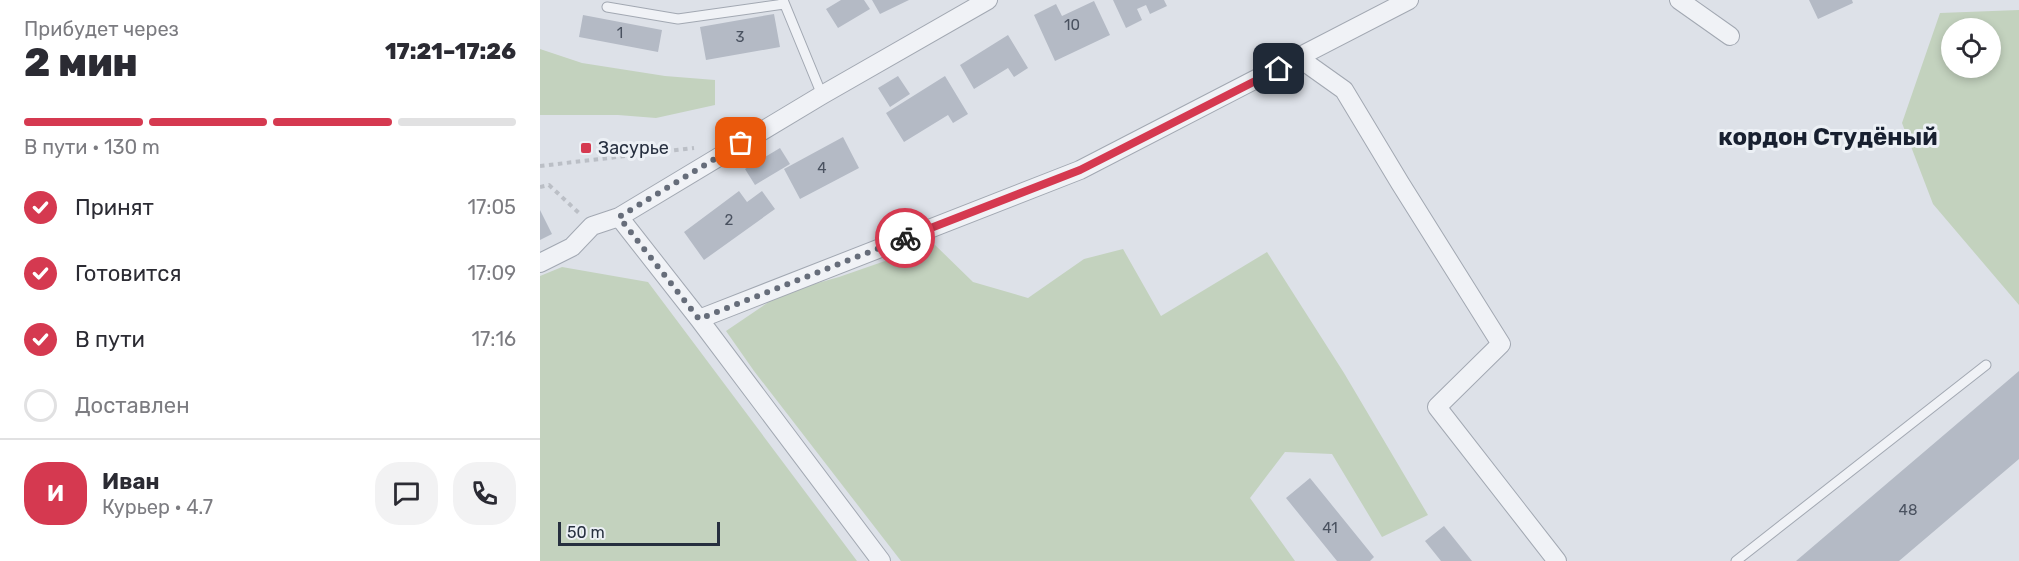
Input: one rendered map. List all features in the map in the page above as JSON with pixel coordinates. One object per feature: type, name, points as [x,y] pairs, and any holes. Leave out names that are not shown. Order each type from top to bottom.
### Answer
[{"type":"street","points":[[540,263],[572,247],[592,226],[619,217],[822,94],[988,0]]},
{"type":"street","points":[[699,319],[1080,170],[1408,0]]},
{"type":"street","points":[[1678,0],[1730,36]]},
{"type":"street","points":[[1299,58],[1344,90],[1501,344],[1437,407],[1557,561]]},
{"type":"street","points":[[619,217],[699,319],[881,561]]},
{"type":"lane","points":[[607,7],[678,19],[783,2],[822,94]]},
{"type":"lane","points":[[1736,561],[1986,365]]},
{"type":"path","points":[[540,166],[681,150]]},
{"type":"path","points":[[540,187],[549,186],[592,226]]},
{"type":"green space","points":[[2019,10],[2019,305],[1933,204],[1902,123],[1940,13]]},
{"type":"green space","points":[[540,49],[582,63],[665,76],[715,80],[715,105],[656,118],[618,115],[540,115]]},
{"type":"green space","points":[[934,244],[973,282],[1028,298],[1084,259],[1123,249],[1161,316],[1267,252],[1344,373],[1428,515],[1382,537],[1332,454],[1285,452],[1250,498],[1295,561],[901,561],[754,371],[726,331],[782,293],[839,277]]},
{"type":"green space","points":[[562,267],[648,282],[857,561],[540,561],[540,276]]},
{"type":"building","points":[[841,0],[864,0],[870,9],[838,28],[826,9]]},
{"type":"building","points":[[872,0],[909,0],[880,14]]},
{"type":"building","points":[[1113,0],[1164,0],[1167,6],[1150,14],[1146,5],[1137,9],[1142,20],[1126,28]]},
{"type":"building","points":[[1809,0],[1852,0],[1853,3],[1818,19]]},
{"type":"building","points":[[1094,1],[1110,35],[1055,61],[1034,15],[1056,4],[1062,16]]},
{"type":"building","points":[[774,14],[780,47],[706,60],[700,27]]},
{"type":"building","points":[[583,15],[662,30],[658,52],[579,37]]},
{"type":"building","points":[[1008,35],[1028,68],[1014,77],[1008,68],[974,89],[960,65]]},
{"type":"building","points":[[898,76],[910,94],[890,107],[878,88]]},
{"type":"building","points":[[945,76],[968,114],[953,123],[948,115],[904,142],[886,113]]},
{"type":"building","points":[[843,137],[859,168],[800,199],[784,169]]},
{"type":"building","points":[[780,148],[790,164],[755,185],[745,169]]},
{"type":"building","points":[[739,191],[747,202],[762,191],[775,209],[704,260],[684,232]]},
{"type":"building","points":[[540,210],[552,234],[540,240]]},
{"type":"building","points":[[2019,371],[2019,459],[1899,561],[1796,561]]},
{"type":"building","points":[[1310,478],[1374,557],[1370,561],[1337,561],[1286,498]]},
{"type":"building","points":[[1444,526],[1472,561],[1441,561],[1425,541]]},
{"type":"way so far","points":[[741,143],[619,217],[699,319],[905,238]]},
{"type":"place","name":"Засурье","points":[[586,148]]},
{"type":"district","name":"кордон Студёный","points":[[1828,137]]},
{"type":"route","points":[[905,238],[1080,170],[1279,69]]}]
